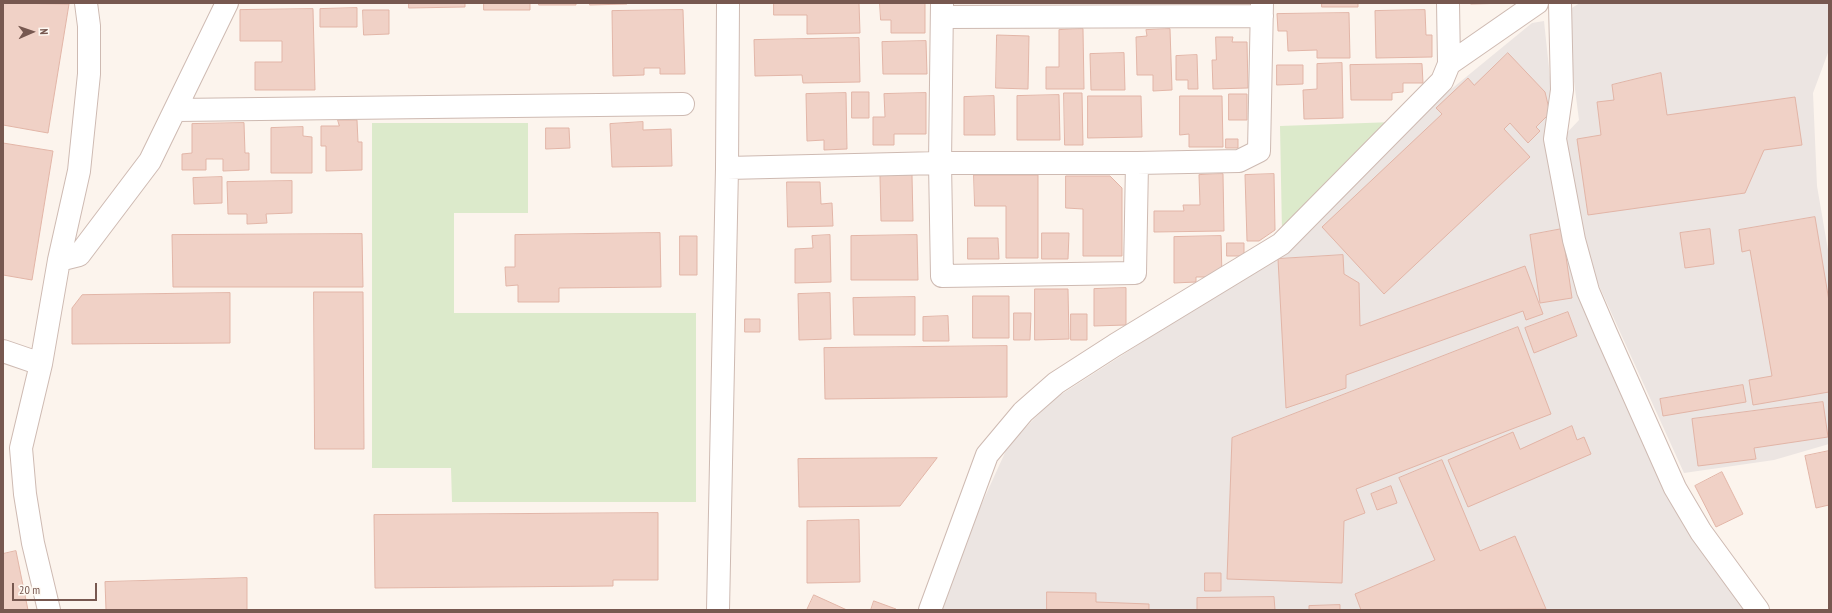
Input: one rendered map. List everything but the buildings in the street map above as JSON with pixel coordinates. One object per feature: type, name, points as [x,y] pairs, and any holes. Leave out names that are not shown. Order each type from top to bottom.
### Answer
[{"type":"street","points":[[49,610],[33,543],[25,494],[21,448],[41,364],[59,260],[79,171],[88,74],[89,26],[86,3]]},
{"type":"street","points":[[59,260],[79,255],[150,161],[227,3]]},
{"type":"street","points":[[718,610],[727,168],[728,3]]},
{"type":"street","points":[[930,610],[987,455],[1023,412],[1056,383],[1115,345],[1281,244],[1442,81],[1448,64],[1448,3]]},
{"type":"street","points":[[1448,64],[1537,3]]},
{"type":"street","points":[[1560,3],[1562,90],[1555,139],[1574,240],[1588,291],[1676,488],[1701,532],[1758,610]]},
{"type":"street","points":[[727,168],[940,163],[1137,163],[1239,161],[1259,151],[1262,10],[942,10],[940,163],[942,276],[1135,273],[1137,163]]},
{"type":"street","points":[[176,110],[683,104]]},
{"type":"street","points":[[3,351],[41,364]]},
{"type":"shaded area","points":[[1580,3],[1829,3],[1829,50],[1813,93],[1817,186],[1829,256],[1829,444],[1774,460],[1684,473],[1591,268],[1562,138],[1579,120],[1565,12]]},
{"type":"shaded area","points":[[1544,21],[1553,106],[1557,194],[1579,299],[1688,532],[1748,610],[941,610],[973,523],[1008,446],[1051,401],[1289,248],[1427,109],[1532,23]]},
{"type":"green space","points":[[1394,122],[1282,233],[1280,126]]},
{"type":"green space","points":[[372,123],[528,123],[528,213],[454,213],[454,313],[696,313],[696,502],[452,502],[451,468],[372,468]]}]
